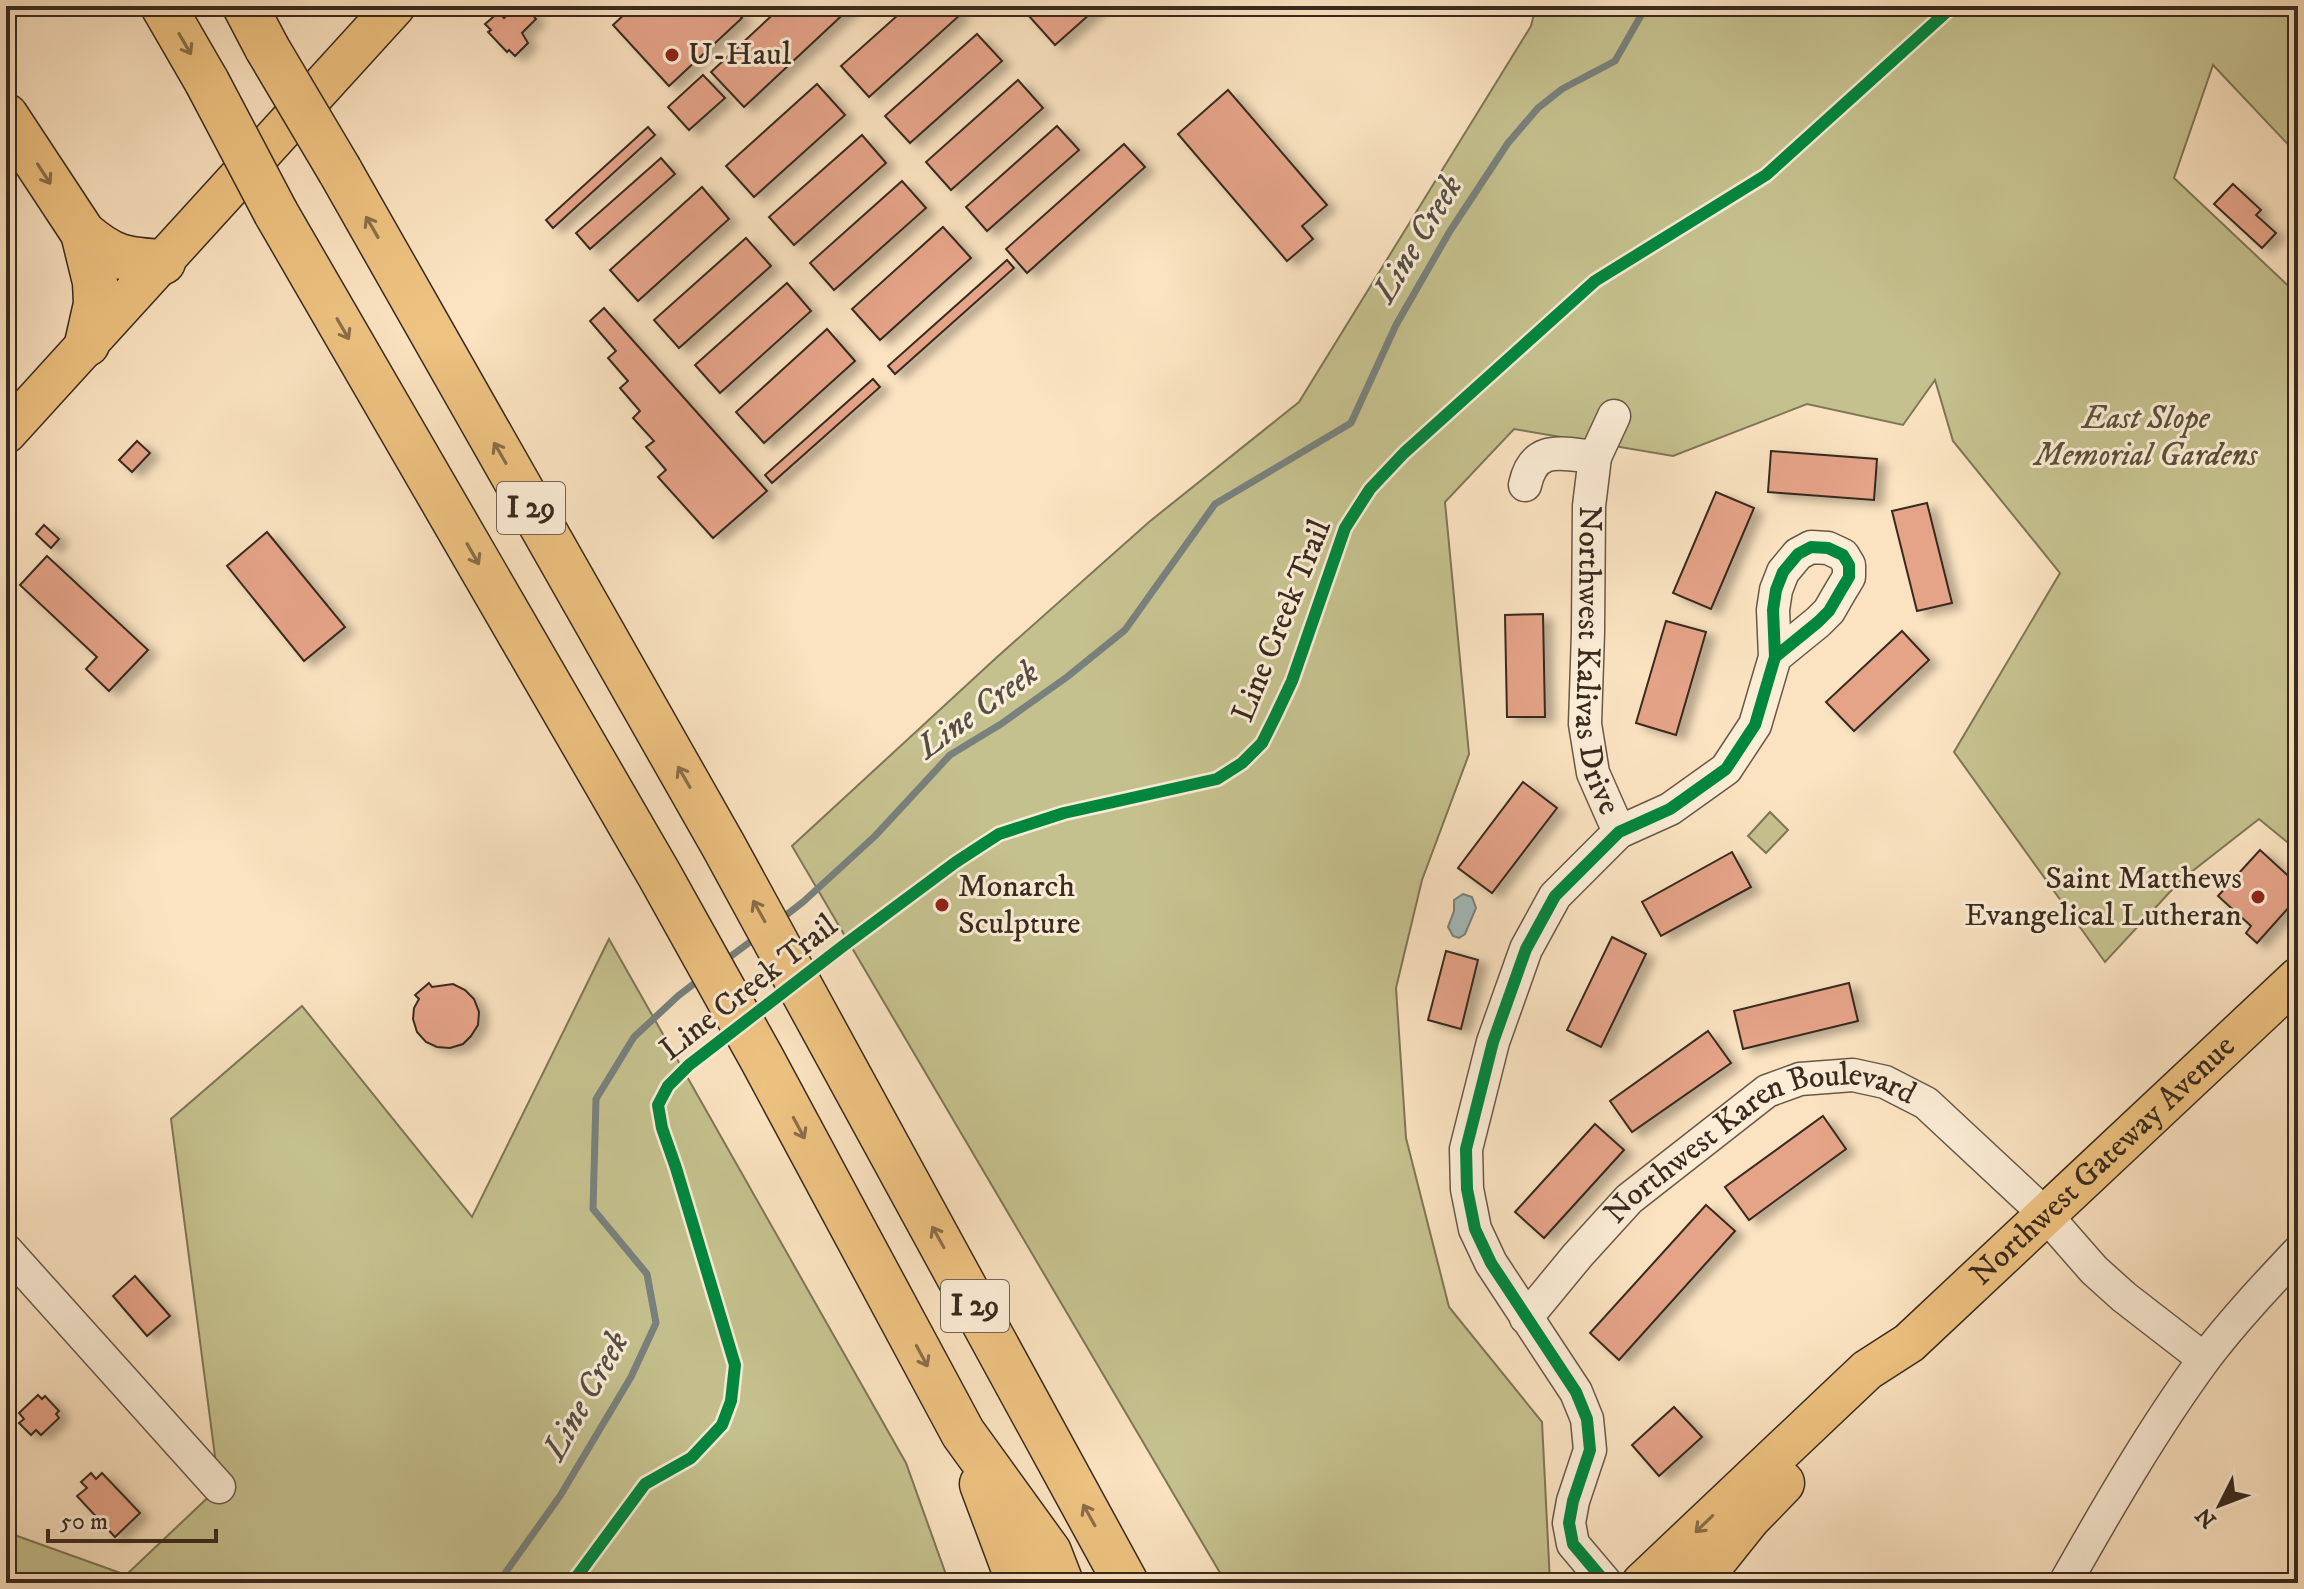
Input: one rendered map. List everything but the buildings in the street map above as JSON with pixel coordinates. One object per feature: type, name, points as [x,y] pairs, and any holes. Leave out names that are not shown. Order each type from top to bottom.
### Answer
[{"type":"highway","name":"I 29","points":[[163,6],[276,213],[660,876],[762,1059],[963,1433],[1019,1583]]},
{"type":"highway","name":"I 29","points":[[245,6],[723,845],[1126,1583]]},
{"type":"highway","points":[[6,116],[83,233],[98,246],[127,260],[163,262]]},
{"type":"highway","points":[[83,233],[95,282],[96,304],[87,344]]},
{"type":"highway","points":[[963,1433],[1049,1552],[1061,1583]]},
{"type":"highway","points":[[1696,1583],[1748,1518],[1782,1483]]},
{"type":"main road","points":[[6,433],[395,6]]},
{"type":"main road","name":"Northwest Gateway Avenue","points":[[1642,1583],[1867,1370],[1909,1343],[2298,978]]},
{"type":"main road","name":"Northwest Gateway Avenue","points":[[1782,1483],[1880,1386],[1909,1343]]},
{"type":"street","name":"Northwest Kalivas Drive","points":[[1606,1583],[1573,1544],[1569,1523],[1590,1450],[1587,1419],[1576,1392],[1491,1263],[1475,1229],[1467,1189],[1466,1149],[1493,1042],[1526,949],[1555,896],[1619,832],[1593,773],[1585,724],[1589,506],[1595,457],[1614,416]]},
{"type":"street","points":[[1525,485],[1533,462],[1542,456],[1556,453],[1595,457]]},
{"type":"street","points":[[1619,832],[1670,809],[1726,769],[1755,725],[1775,657]]},
{"type":"street","name":"Northwest Karen Boulevard","points":[[1526,1318],[1629,1199],[1767,1091],[1800,1079],[1853,1075],[1885,1082],[1926,1103],[2045,1214],[2094,1270],[2204,1359]]},
{"type":"street","points":[[6,1250],[219,1487]]},
{"type":"street","points":[[2065,1583],[2150,1440],[2204,1359],[2298,1252]]},
{"type":"green space","name":"East Slope Memorial Gardens","points":[[1536,6],[2298,6],[2298,155],[2213,65],[2174,178],[2298,295],[2298,851],[2259,819],[2181,880],[2105,962],[1954,752],[2060,573],[1953,441],[1935,380],[1903,425],[1807,404],[1673,456],[1514,429],[1445,502],[1469,754],[1422,880],[1396,988],[1406,1138],[1449,1307],[1542,1422],[1550,1583],[1226,1583],[792,846],[1149,522],[1299,402],[1531,26]]},
{"type":"green space","points":[[1770,812],[1788,830],[1766,853],[1748,836]]},
{"type":"green space","points":[[609,939],[906,1463],[949,1583],[6,1583],[6,1532],[126,1575],[219,1487],[171,1119],[302,1006],[472,1217]]},
{"type":"water","points":[[1463,894],[1472,897],[1476,908],[1465,934],[1459,938],[1453,936],[1448,927],[1454,900]]},
{"type":"waterway","name":"Line Creek","points":[[781,919],[875,836],[950,755],[1001,724],[1067,677],[1125,630],[1215,504],[1351,423],[1396,325],[1450,231],[1508,143],[1538,108],[1562,89],[1615,61],[1643,12],[1643,6]]},
{"type":"waterway","name":"Line Creek","points":[[723,962],[758,936]]},
{"type":"waterway","name":"Line Creek","points":[[498,1583],[560,1496],[631,1377],[656,1323],[647,1274],[593,1209],[596,1099],[634,1037],[700,979]]},
{"type":"cycle path","name":"Line Creek Trail","points":[[572,1583],[645,1484],[691,1458],[722,1425],[731,1401],[735,1365],[662,1128],[658,1105],[668,1086],[689,1065],[843,946],[999,834],[1064,813],[1217,779],[1242,763],[1262,743],[1292,681],[1345,528],[1370,489],[1404,453],[1595,281],[1766,175],[1953,6]]},
{"type":"cycle path","points":[[1606,1583],[1573,1544],[1569,1523],[1590,1450],[1587,1419],[1576,1392],[1491,1263],[1475,1229],[1467,1189],[1466,1149],[1493,1042],[1526,949],[1555,896],[1619,832],[1670,809],[1726,769],[1755,725],[1775,657],[1829,611],[1849,577],[1849,565],[1843,555],[1828,548],[1811,547],[1798,554],[1783,572],[1773,610],[1775,657]]},
{"type":"place","name":"U-Haul","points":[[672,55]]},
{"type":"place","name":"Saint Matthews Evangelical Lutheran","points":[[2258,897]]},
{"type":"place","name":"Monarch Sculpture","points":[[942,905]]}]
